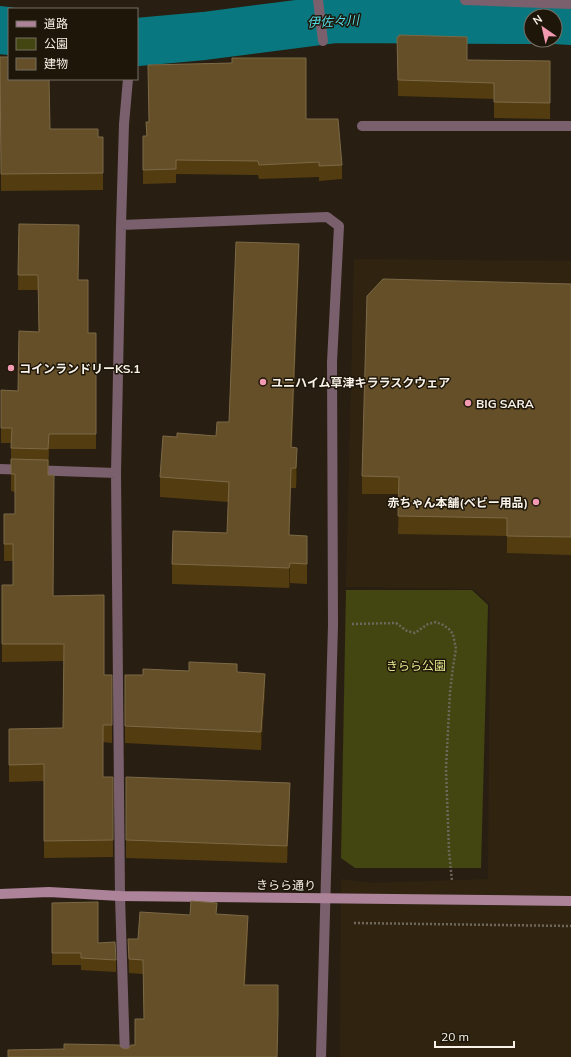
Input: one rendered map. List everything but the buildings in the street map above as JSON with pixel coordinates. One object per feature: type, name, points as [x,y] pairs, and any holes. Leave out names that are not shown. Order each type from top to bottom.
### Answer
[{"type":"street","points":[[318,0],[323,41]]},
{"type":"street","points":[[465,0],[568,3]]},
{"type":"street","points":[[125,1057],[120,896],[116,473],[120,226],[124,124],[128,80]]},
{"type":"street","points":[[362,126],[571,126]]},
{"type":"street","points":[[120,226],[327,217],[339,226],[332,362],[332,625],[321,1057]]},
{"type":"street","points":[[0,469],[116,473]]},
{"type":"street","name":"きらら通り","points":[[0,894],[50,892],[120,896],[571,901]]},
{"type":"path","points":[[332,625],[396,623],[407,631],[415,633],[428,624],[436,622],[449,629],[453,634],[456,649],[450,692],[446,769],[449,851],[453,900]]},
{"type":"path","points":[[354,923],[571,926]]},
{"type":"shaded area","points":[[354,259],[571,261],[571,1057],[340,1057],[341,879],[372,883],[488,879],[490,604],[473,589],[346,587]]},
{"type":"green space","name":"きらら公園","points":[[346,590],[472,590],[488,605],[481,868],[355,868],[341,858]]},
{"type":"waterway","name":"伊佐々川","points":[[138,42],[204,36],[336,19],[523,20]]},
{"type":"waterway","name":"伊佐々川","points":[[563,20],[571,21]]},
{"type":"waterway","name":"伊佐々川","points":[[0,30],[8,31]]},
{"type":"place","name":"コインランドリーKS.1","points":[[11,368]]},
{"type":"place","name":"ユニハイム草津キララスクウェア","points":[[263,382]]},
{"type":"place","name":"BIG SARA","points":[[468,403]]},
{"type":"place","name":"赤ちゃん本舗(ベビー用品)","points":[[536,502]]}]
